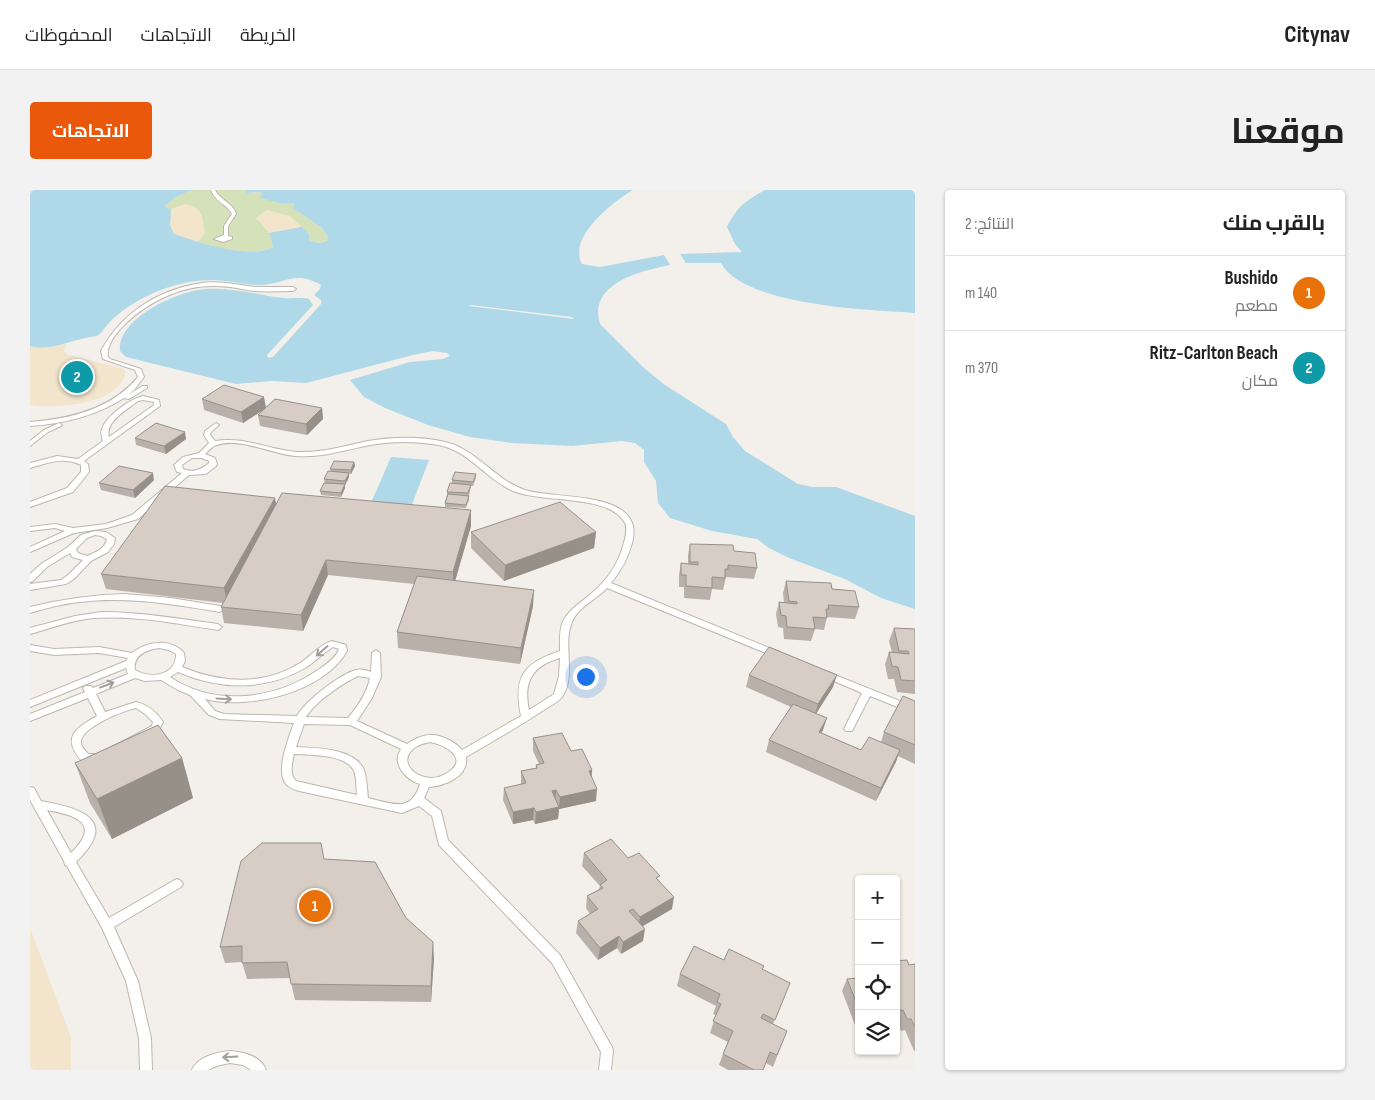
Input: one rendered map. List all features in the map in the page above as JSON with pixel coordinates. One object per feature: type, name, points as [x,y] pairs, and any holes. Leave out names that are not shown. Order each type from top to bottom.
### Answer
[{"type":"lane","points":[[213,190],[216,197],[233,210],[234,214],[226,226],[226,236]]},
{"type":"lane","points":[[30,444],[55,424],[93,412],[126,392],[138,382],[141,372],[138,369],[108,360],[105,358],[104,351],[120,325],[138,310],[184,288],[202,284],[219,284],[264,290],[294,289]]},
{"type":"lane","points":[[30,424],[55,424],[105,411],[145,386]]},
{"type":"lane","points":[[126,392],[134,393]]},
{"type":"lane","points":[[79,461],[157,406],[157,401],[143,398],[136,400],[108,421],[104,431],[106,441]]},
{"type":"lane","points":[[213,443],[207,435],[208,431],[216,425]]},
{"type":"lane","points":[[201,455],[212,460],[213,464],[210,468],[204,472],[187,473],[180,470],[178,465],[182,460],[201,455],[213,443],[234,442],[277,452],[312,454],[337,452],[380,441],[438,443],[459,448],[517,491],[598,503],[613,508],[622,514],[628,522],[631,531],[624,557],[611,580],[573,612],[567,621],[564,679],[562,690],[558,696],[460,756]]},
{"type":"lane","points":[[30,466],[51,459],[67,458],[84,464],[85,472],[81,480],[70,490],[30,505]]},
{"type":"lane","points":[[30,550],[72,531],[107,526],[135,517],[187,473]]},
{"type":"lane","points":[[30,530],[55,526],[86,534],[97,532],[106,534],[111,538],[110,544],[105,550],[88,559],[71,577],[63,582],[30,587]]},
{"type":"lane","points":[[30,579],[44,565],[72,548],[86,534]]},
{"type":"lane","points":[[72,548],[75,555],[88,559]]},
{"type":"lane","points":[[606,584],[787,658]]},
{"type":"lane","points":[[30,610],[81,598],[122,596],[162,598],[220,609]]},
{"type":"lane","points":[[30,631],[70,619],[101,615],[132,616],[218,627]]},
{"type":"lane","points":[[163,677],[181,689],[218,699],[241,699],[281,693],[316,676],[341,655],[343,647],[332,644],[301,667],[281,676],[242,684],[209,681],[177,668]]},
{"type":"lane","points":[[30,704],[84,682],[132,659],[152,646],[172,647],[180,654],[181,658],[177,668],[163,677],[144,679],[131,672],[132,659]]},
{"type":"lane","points":[[30,648],[37,651],[57,652],[96,650],[132,659]]},
{"type":"lane","points":[[351,722],[372,692],[376,677],[376,653]]},
{"type":"lane","points":[[526,717],[521,689],[526,676],[531,668],[538,663],[549,657],[564,653]]},
{"type":"lane","points":[[814,669],[915,711]]},
{"type":"lane","points":[[376,677],[364,673],[352,675],[311,704],[300,720],[286,772],[288,780],[295,786],[402,809],[412,806],[419,800],[426,783]]},
{"type":"lane","points":[[30,718],[134,675]]},
{"type":"lane","points":[[84,682],[103,718]]},
{"type":"lane","points":[[849,729],[868,692]]},
{"type":"lane","points":[[194,694],[208,710],[223,717],[351,722],[407,748]]},
{"type":"lane","points":[[136,706],[142,707],[158,722],[156,728],[152,731],[100,758],[86,758],[76,742],[77,735],[81,729],[103,718],[123,709],[136,706]]},
{"type":"lane","points":[[430,738],[444,740],[455,746],[460,756],[460,767],[452,776],[440,782],[426,783],[412,778],[403,770],[401,758],[407,748],[417,741],[430,738]]},
{"type":"lane","points":[[291,750],[332,754],[352,762],[358,770],[363,801]]},
{"type":"lane","points":[[30,791],[69,862],[107,925],[132,981],[145,1038],[146,1070]]},
{"type":"lane","points":[[419,800],[437,814],[443,842],[556,959],[607,1051],[605,1070]]},
{"type":"lane","points":[[38,805],[79,814],[86,820],[90,828],[89,838],[69,862]]},
{"type":"lane","points":[[107,925],[177,884]]},
{"type":"lane","points":[[198,1070],[214,1059],[228,1056],[242,1057],[254,1063],[260,1070]]},
{"type":"green space","points":[[192,190],[245,190],[246,193],[260,192],[263,194],[261,198],[279,203],[294,203],[293,208],[322,228],[328,237],[327,241],[320,243],[308,241],[308,238],[269,233],[273,247],[263,251],[251,252],[223,248],[174,234],[163,208],[174,198]]},
{"type":"sand","points":[[185,204],[196,208],[201,214],[205,233],[198,242],[174,234],[170,225],[171,209]]},
{"type":"sand","points":[[267,210],[290,216],[302,227],[269,233],[256,218]]},
{"type":"sand","points":[[67,344],[64,351],[68,355],[121,368],[126,371],[122,382],[113,391],[100,398],[86,402],[55,406],[30,405],[30,346],[48,347]]},
{"type":"sand","points":[[30,928],[71,1037],[71,1070],[30,1070]]},
{"type":"water","points":[[30,190],[192,190],[174,198],[164,207],[171,209],[170,225],[174,234],[224,248],[251,252],[263,251],[273,247],[269,233],[302,227],[309,234],[309,241],[320,243],[327,241],[328,237],[322,228],[293,208],[294,203],[279,203],[260,198],[263,194],[260,192],[246,193],[245,190],[633,190],[605,211],[587,232],[581,243],[579,254],[582,264],[600,267],[664,255],[670,265],[632,275],[609,289],[602,298],[598,310],[600,324],[644,368],[665,385],[726,424],[733,437],[745,451],[798,484],[813,487],[836,487],[915,516],[915,609],[881,598],[845,579],[789,558],[769,548],[757,539],[712,531],[670,518],[658,503],[656,481],[644,462],[644,450],[635,443],[622,441],[572,446],[511,443],[470,437],[428,425],[385,408],[364,397],[350,380],[410,362],[443,359],[450,356],[447,353],[433,351],[413,355],[306,383],[272,381],[236,384],[126,357],[120,351],[122,339],[128,328],[139,317],[166,300],[181,294],[207,289],[226,289],[283,298],[309,299],[313,305],[267,355],[268,358],[273,357],[321,304],[321,300],[314,295],[321,285],[312,281],[297,278],[261,285],[211,280],[186,283],[160,290],[136,302],[113,319],[97,336],[55,346],[30,346]],"holes":[[[471,305],[572,317],[574,319],[469,306]]]},
{"type":"water","points":[[765,190],[915,190],[915,313],[840,307],[781,297],[755,289],[734,277],[721,263],[686,263],[680,254],[742,252],[735,244],[727,227],[734,214],[742,205]]},
{"type":"water","points":[[391,457],[429,460],[411,507],[371,503]]},
{"type":"building","points":[[224,385],[264,397],[241,412],[202,399]]},
{"type":"building","points":[[275,399],[322,408],[306,424],[258,415]]},
{"type":"building","points":[[156,423],[185,432],[164,446],[135,438]]},
{"type":"building","points":[[334,461],[354,462],[351,470],[330,469]]},
{"type":"building","points":[[119,466],[153,473],[133,490],[99,483]]},
{"type":"building","points":[[328,471],[349,473],[345,481],[324,479]]},
{"type":"building","points":[[455,472],[476,474],[473,482],[452,480]]},
{"type":"building","points":[[324,483],[345,484],[341,493],[320,491]]},
{"type":"building","points":[[450,483],[471,485],[468,493],[447,492]]},
{"type":"building","points":[[165,486],[275,498],[224,588],[101,574]]},
{"type":"building","points":[[282,493],[471,510],[453,572],[326,560],[301,615],[221,607]]},
{"type":"building","points":[[448,494],[469,496],[466,505],[445,503]]},
{"type":"building","points":[[560,502],[596,532],[505,565],[471,532]]},
{"type":"building","points":[[690,544],[733,545],[734,551],[755,553],[757,568],[728,565],[728,569],[725,569],[725,578],[712,577],[712,588],[686,586],[686,575],[681,575],[681,563],[698,565],[698,562],[690,562]]},
{"type":"building","points":[[417,576],[534,590],[521,648],[397,632]]},
{"type":"building","points":[[786,581],[831,583],[832,589],[855,591],[859,607],[828,605],[829,609],[826,609],[827,618],[813,617],[815,629],[787,627],[786,616],[781,615],[779,602],[797,604],[797,602],[789,601]]},
{"type":"building","points":[[894,628],[915,629],[915,681],[901,680],[898,667],[892,666],[889,652],[909,654],[908,651],[899,651]]},
{"type":"building","points":[[769,647],[837,675],[818,704],[749,675]]},
{"type":"building","points":[[903,696],[915,701],[915,745],[884,732]]},
{"type":"building","points":[[793,704],[827,718],[819,732],[861,750],[869,737],[900,750],[881,788],[769,740]]},
{"type":"building","points":[[158,725],[182,758],[97,799],[75,763]]},
{"type":"building","points":[[562,733],[571,751],[582,749],[592,770],[589,771],[597,789],[560,797],[556,790],[552,791],[559,807],[536,812],[534,808],[513,812],[504,788],[526,783],[521,771],[537,768],[536,765],[544,763],[533,738]]},
{"type":"building","points":[[611,839],[628,858],[639,853],[660,876],[656,878],[674,897],[640,917],[633,909],[629,911],[645,929],[623,942],[619,936],[600,948],[578,921],[598,909],[587,896],[603,888],[600,885],[607,880],[584,853]]},
{"type":"building","points":[[262,843],[321,843],[324,859],[375,862],[406,918],[433,942],[431,986],[291,984],[287,962],[242,963],[242,946],[220,947],[241,861]]},
{"type":"building","points":[[694,946],[724,960],[729,949],[764,966],[762,969],[790,983],[775,1020],[763,1014],[761,1018],[787,1031],[777,1055],[770,1052],[763,1070],[754,1070],[723,1054],[733,1031],[713,1021],[721,1004],[717,1002],[720,994],[680,974]]},
{"type":"building","points":[[907,960],[909,965],[915,964],[915,1027],[911,1019],[907,1019],[903,1010],[900,1010],[900,961]]},
{"type":"building","points":[[855,978],[855,999],[847,979]]},
{"type":"place","name":"Ritz-Carlton Beach","points":[[77,377]]},
{"type":"place","name":"Bushido","points":[[315,906]]}]
